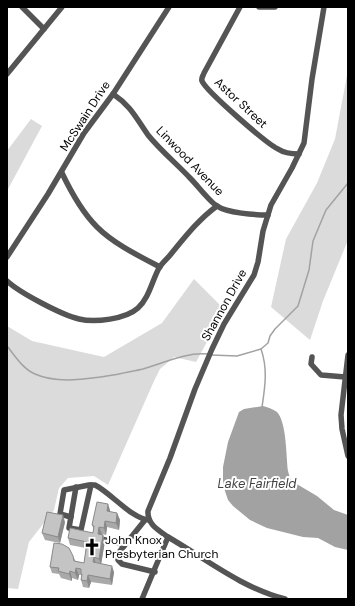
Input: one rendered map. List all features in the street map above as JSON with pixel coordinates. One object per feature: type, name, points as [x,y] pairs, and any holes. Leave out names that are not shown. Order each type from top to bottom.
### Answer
[{"type":"street","points":[[22,7],[44,29]]},
{"type":"street","points":[[7,74],[62,7]]},
{"type":"street","name":"McSwain Drive","points":[[7,257],[62,173],[84,133],[113,94],[169,7]]},
{"type":"street","name":"Astor Street","points":[[240,7],[204,73],[202,80],[206,87],[214,95],[270,144],[281,151],[291,154],[299,154]]},
{"type":"street","points":[[259,7],[275,7]]},
{"type":"street","name":"Shannon Drive","points":[[147,520],[149,507],[170,458],[208,357],[224,324],[254,275],[258,262],[262,232],[273,200],[292,168],[304,143],[312,79],[324,7]]},
{"type":"street","name":"Linwood Avenue","points":[[113,94],[129,107],[158,146],[217,206],[233,211],[268,215]]},
{"type":"street","points":[[62,173],[83,209],[98,228],[107,236],[133,253],[160,267]]},
{"type":"street","points":[[7,281],[15,288],[59,311],[79,319],[96,321],[120,317],[137,309],[144,301],[160,267],[205,215],[217,206]]},
{"type":"street","points":[[312,357],[311,364],[321,375],[345,377]]},
{"type":"street","points":[[348,357],[341,422],[348,456]]},
{"type":"street","points":[[81,530],[91,485]]},
{"type":"street","points":[[71,517],[60,514],[64,490],[91,485],[99,486],[136,515],[147,520],[154,527],[245,584],[264,593],[285,599]]},
{"type":"street","points":[[76,487],[69,528],[81,530],[88,535]]},
{"type":"street","points":[[147,520],[124,546],[118,555],[118,560],[122,564],[155,572]]},
{"type":"street","points":[[142,599],[155,572],[168,536]]},
{"type":"street","points":[[100,539],[119,543],[124,546]]},
{"type":"shaded area","points":[[348,70],[348,240],[323,301],[310,340],[271,307],[286,239],[317,183],[335,139]]},
{"type":"shaded area","points":[[31,119],[42,126],[7,191],[7,151]]},
{"type":"shaded area","points":[[194,279],[226,311],[196,362],[174,357],[160,369],[108,485],[94,476],[68,478],[59,488],[54,510],[29,542],[18,589],[7,588],[7,326],[32,341],[104,357],[162,323]]},
{"type":"water","name":"Lake Fairfield","points":[[263,406],[277,412],[283,424],[290,478],[295,483],[317,496],[334,510],[348,515],[348,550],[335,547],[318,538],[303,537],[267,528],[250,520],[228,500],[223,481],[223,467],[228,442],[239,412],[244,409]]},
{"type":"building","name":"John Knox Presbyterian Church","points":[[97,502],[108,504],[107,511],[117,513],[116,523],[105,521],[104,528],[99,527],[98,534],[103,535],[99,559],[94,557],[93,562],[112,566],[110,579],[88,575],[87,581],[81,580],[81,569],[76,568],[75,573],[70,571],[69,574],[58,571],[59,568],[50,567],[54,543],[62,544],[69,548],[74,561],[84,563],[87,542],[68,538],[70,528],[93,533],[94,526],[92,525]]},
{"type":"building","points":[[47,512],[63,515],[58,537],[42,533]]},
{"type":"waterway","points":[[211,355],[237,356],[261,349],[268,343],[270,336],[275,329],[298,306],[309,270],[313,241],[326,210],[348,183]]},
{"type":"waterway","points":[[7,346],[20,362],[31,372],[44,377],[66,380],[88,379],[119,374],[143,369],[183,356],[208,354]]},
{"type":"waterway","points":[[261,349],[265,364],[265,385],[262,407]]},
{"type":"place","name":"John Knox Presbyterian Church","points":[[92,547]]}]
